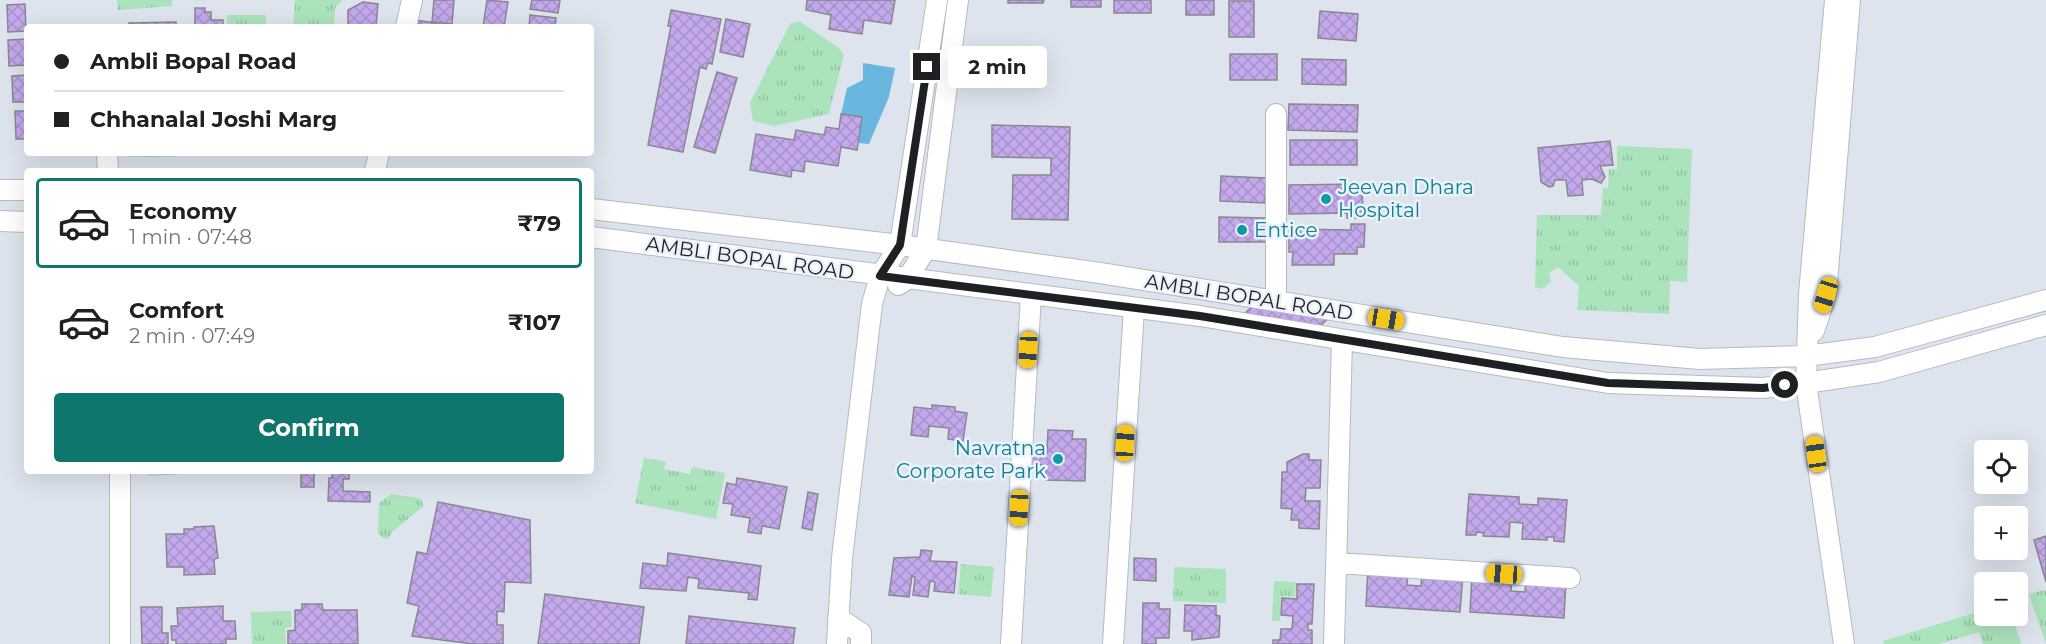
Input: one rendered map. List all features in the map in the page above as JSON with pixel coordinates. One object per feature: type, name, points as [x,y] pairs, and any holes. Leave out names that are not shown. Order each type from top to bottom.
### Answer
[{"type":"street","points":[[407,24],[412,0]]},
{"type":"street","points":[[837,644],[842,558],[872,304],[880,276],[900,245],[937,0]]},
{"type":"street","points":[[872,304],[907,279],[926,249],[958,0]]},
{"type":"street","points":[[1834,0],[1809,294],[1806,383],[1844,644]]},
{"type":"street","points":[[1806,356],[1826,295],[1850,0]]},
{"type":"street","points":[[1275,301],[1276,114]]},
{"type":"street","points":[[0,190],[24,190]]},
{"type":"street","name":"AMBLI BOPAL ROAD","points":[[594,209],[900,245],[1563,347],[1700,359],[1806,356],[1875,347],[2046,300]]},
{"type":"street","points":[[0,221],[24,222]]},
{"type":"street","name":"AMBLI BOPAL ROAD","points":[[594,237],[1134,308],[1608,383],[1763,388],[1806,383],[1879,372],[2046,325]]},
{"type":"street","points":[[1011,644],[1031,295]]},
{"type":"street","points":[[1113,644],[1134,308]]},
{"type":"street","points":[[1334,644],[1342,340]]},
{"type":"street","points":[[120,474],[120,644]]},
{"type":"street","points":[[1337,563],[1570,578]]},
{"type":"street","points":[[838,618],[861,633],[861,644]]},
{"type":"green space","points":[[117,0],[172,0],[172,6],[118,10]]},
{"type":"green space","points":[[295,0],[343,0],[335,8],[334,24],[293,24]]},
{"type":"green space","points":[[227,15],[266,15],[266,24],[227,24]]},
{"type":"green space","points":[[799,21],[839,48],[844,55],[829,114],[774,126],[753,121],[750,103],[790,24]]},
{"type":"green space","points":[[1617,146],[1692,149],[1687,282],[1670,281],[1669,314],[1577,310],[1579,286],[1558,267],[1549,273],[1551,282],[1542,289],[1535,287],[1537,215],[1601,215],[1603,188],[1608,188],[1609,169],[1617,169]]},
{"type":"green space","points":[[127,156],[177,156],[177,157]]},
{"type":"green space","points":[[644,458],[666,462],[664,469],[690,474],[692,467],[725,473],[716,519],[635,503]]},
{"type":"green space","points":[[149,474],[184,474],[149,476]]},
{"type":"green space","points":[[391,494],[420,498],[424,506],[393,531],[389,538],[384,539],[378,534],[379,503]]},
{"type":"green space","points":[[961,564],[994,567],[991,597],[958,594]]},
{"type":"green space","points":[[1174,567],[1226,569],[1226,603],[1173,601]]},
{"type":"green space","points":[[1274,581],[1296,582],[1295,597],[1281,596],[1280,621],[1272,621]]},
{"type":"green space","points":[[2046,591],[2046,644],[2029,594]]},
{"type":"green space","points":[[291,611],[292,627],[285,628],[286,644],[252,644],[251,612]]},
{"type":"green space","points":[[1974,613],[1974,626],[2015,626],[2021,644],[1983,644],[1979,632],[1939,644],[1884,644],[1883,641]]},
{"type":"water","points":[[863,63],[895,68],[889,97],[869,144],[858,143],[862,117],[841,114],[847,88],[863,80]]},
{"type":"building","points":[[434,0],[454,0],[452,24],[432,22]]},
{"type":"building","points":[[487,0],[508,2],[504,24],[483,24]]},
{"type":"building","points":[[532,0],[560,0],[558,13],[530,9]]},
{"type":"building","points":[[807,0],[895,0],[891,24],[864,20],[862,34],[829,29],[831,15],[806,10]]},
{"type":"building","points":[[1008,0],[1044,0],[1043,3],[1008,3]]},
{"type":"building","points":[[1071,0],[1101,0],[1101,7],[1071,7]]},
{"type":"building","points":[[1114,0],[1151,0],[1151,13],[1114,13]]},
{"type":"building","points":[[1186,0],[1214,0],[1214,15],[1186,15]]},
{"type":"building","points":[[1229,1],[1254,1],[1254,37],[1229,37]]},
{"type":"building","points":[[363,2],[378,4],[376,24],[348,24],[348,10]]},
{"type":"building","points":[[25,4],[24,31],[8,32],[7,5]]},
{"type":"building","points":[[195,8],[205,8],[205,12],[211,12],[211,20],[223,20],[223,24],[195,24]]},
{"type":"building","points":[[671,10],[721,19],[712,64],[708,63],[706,69],[700,67],[683,152],[648,145],[671,26],[668,26]]},
{"type":"building","points":[[1320,11],[1358,14],[1356,41],[1318,38]]},
{"type":"building","points":[[530,15],[556,18],[555,24],[529,24]]},
{"type":"building","points":[[726,19],[750,24],[743,57],[720,52]]},
{"type":"building","points":[[414,20],[436,23],[436,24],[413,24]]},
{"type":"building","points":[[176,22],[176,24],[129,24]]},
{"type":"building","points":[[24,39],[24,65],[9,66],[8,40]]},
{"type":"building","points":[[1230,54],[1277,54],[1277,80],[1230,80]]},
{"type":"building","points":[[1302,59],[1346,60],[1346,85],[1302,84]]},
{"type":"building","points":[[717,72],[737,78],[715,153],[694,147]]},
{"type":"building","points":[[24,75],[24,102],[13,102],[12,76]]},
{"type":"building","points":[[1289,104],[1358,105],[1357,132],[1288,130]]},
{"type":"building","points":[[15,111],[24,111],[24,139],[16,139]]},
{"type":"building","points":[[841,114],[862,117],[857,150],[841,147],[838,166],[805,161],[804,172],[792,170],[791,177],[750,170],[756,134],[794,140],[796,130],[824,135],[826,127],[839,129]]},
{"type":"building","points":[[992,125],[1070,127],[1068,220],[1012,219],[1013,175],[1051,175],[1051,158],[992,157]]},
{"type":"building","points":[[1290,140],[1357,140],[1357,165],[1290,165]]},
{"type":"building","points":[[1610,141],[1613,165],[1600,166],[1605,177],[1601,183],[1592,179],[1582,180],[1583,195],[1568,196],[1566,180],[1555,180],[1553,186],[1549,187],[1541,182],[1538,148]]},
{"type":"building","points":[[1221,176],[1266,178],[1265,203],[1220,201]]},
{"type":"building","name":"Jeevan Dhara Hospital","points":[[1362,184],[1363,218],[1347,218],[1347,213],[1289,214],[1289,185]]},
{"type":"building","name":"Entice","points":[[1219,217],[1266,218],[1266,242],[1219,242]]},
{"type":"building","points":[[1351,224],[1365,224],[1364,247],[1357,247],[1357,254],[1334,254],[1334,265],[1292,265],[1293,252],[1289,252],[1289,229],[1351,230]]},
{"type":"building","points":[[1257,302],[1332,315],[1319,327],[1243,315]]},
{"type":"building","points":[[932,405],[955,407],[955,411],[967,413],[963,441],[948,439],[949,428],[929,426],[928,437],[911,435],[914,407],[932,409]]},
{"type":"building","name":"Navratna Corporate Park","points":[[1048,430],[1073,431],[1072,439],[1086,439],[1085,481],[1046,480],[1046,465],[1030,465],[1030,452],[1047,453]]},
{"type":"building","points":[[1303,454],[1309,454],[1309,460],[1321,460],[1320,488],[1306,488],[1305,501],[1320,501],[1319,529],[1299,528],[1299,520],[1291,520],[1292,509],[1281,508],[1282,472],[1287,472],[1287,462]]},
{"type":"building","points":[[301,474],[314,474],[314,487],[301,487]]},
{"type":"building","points":[[332,474],[349,474],[349,479],[343,479],[343,491],[370,492],[370,502],[328,501],[329,478],[332,478]]},
{"type":"building","points":[[737,478],[787,487],[779,529],[762,526],[761,534],[748,532],[750,518],[731,515],[733,504],[723,503],[727,483],[736,485]]},
{"type":"building","points":[[808,492],[818,494],[812,530],[802,528]]},
{"type":"building","points":[[1469,494],[1519,497],[1519,504],[1538,505],[1538,498],[1567,500],[1564,542],[1554,541],[1554,537],[1547,537],[1547,540],[1522,539],[1523,523],[1510,522],[1509,537],[1483,536],[1484,533],[1476,532],[1476,535],[1466,535]]},
{"type":"building","points":[[438,502],[530,520],[531,583],[505,582],[504,612],[497,611],[497,625],[503,625],[503,644],[473,644],[412,636],[419,606],[407,603],[417,552],[427,554]]},
{"type":"building","points":[[214,526],[218,558],[214,559],[215,574],[184,575],[184,567],[167,567],[166,534],[184,534],[184,529]]},
{"type":"building","points":[[2046,536],[2046,582],[2034,540]]},
{"type":"building","points":[[921,550],[932,551],[930,561],[957,562],[954,593],[934,591],[935,582],[930,581],[928,597],[913,595],[915,577],[912,576],[909,597],[889,595],[894,558],[920,557]]},
{"type":"building","points":[[668,553],[761,566],[757,600],[748,599],[749,593],[698,588],[699,579],[688,577],[686,591],[640,588],[643,563],[667,566]]},
{"type":"building","points":[[1134,558],[1156,559],[1156,581],[1134,580]]},
{"type":"building","points":[[1368,568],[1408,571],[1407,585],[1421,586],[1422,572],[1463,574],[1460,612],[1366,606]]},
{"type":"building","points":[[1472,574],[1512,577],[1511,591],[1525,592],[1526,578],[1566,580],[1564,618],[1470,612]]},
{"type":"building","points":[[1297,584],[1314,584],[1312,624],[1308,624],[1308,630],[1312,630],[1312,644],[1273,644],[1273,640],[1280,640],[1281,629],[1292,629],[1293,616],[1281,615],[1282,598],[1297,599]]},
{"type":"building","points":[[545,594],[644,607],[639,644],[538,644]]},
{"type":"building","points":[[1143,603],[1159,603],[1159,609],[1170,609],[1169,638],[1156,638],[1156,644],[1142,644]]},
{"type":"building","points":[[302,604],[322,604],[323,610],[357,610],[358,644],[288,644],[288,631],[295,630],[295,610],[302,610]]},
{"type":"building","points":[[1185,605],[1216,606],[1216,615],[1220,616],[1219,637],[1192,640],[1192,631],[1184,631]]},
{"type":"building","points":[[223,606],[223,621],[235,621],[236,639],[226,639],[226,644],[176,644],[176,640],[172,640],[171,626],[178,626],[177,608]]},
{"type":"building","points":[[141,607],[162,607],[162,633],[168,633],[168,644],[142,644]]},
{"type":"building","points":[[689,616],[795,628],[793,644],[686,644]]},
{"type":"place","name":"Jeevan Dhara Hospital","points":[[1326,199]]},
{"type":"place","name":"Entice","points":[[1242,230]]},
{"type":"place","name":"Navratna Corporate Park","points":[[1058,459]]},
{"type":"route","points":[[927,67],[900,245],[880,276],[1200,316],[1608,383],[1763,388],[1785,385]]}]
